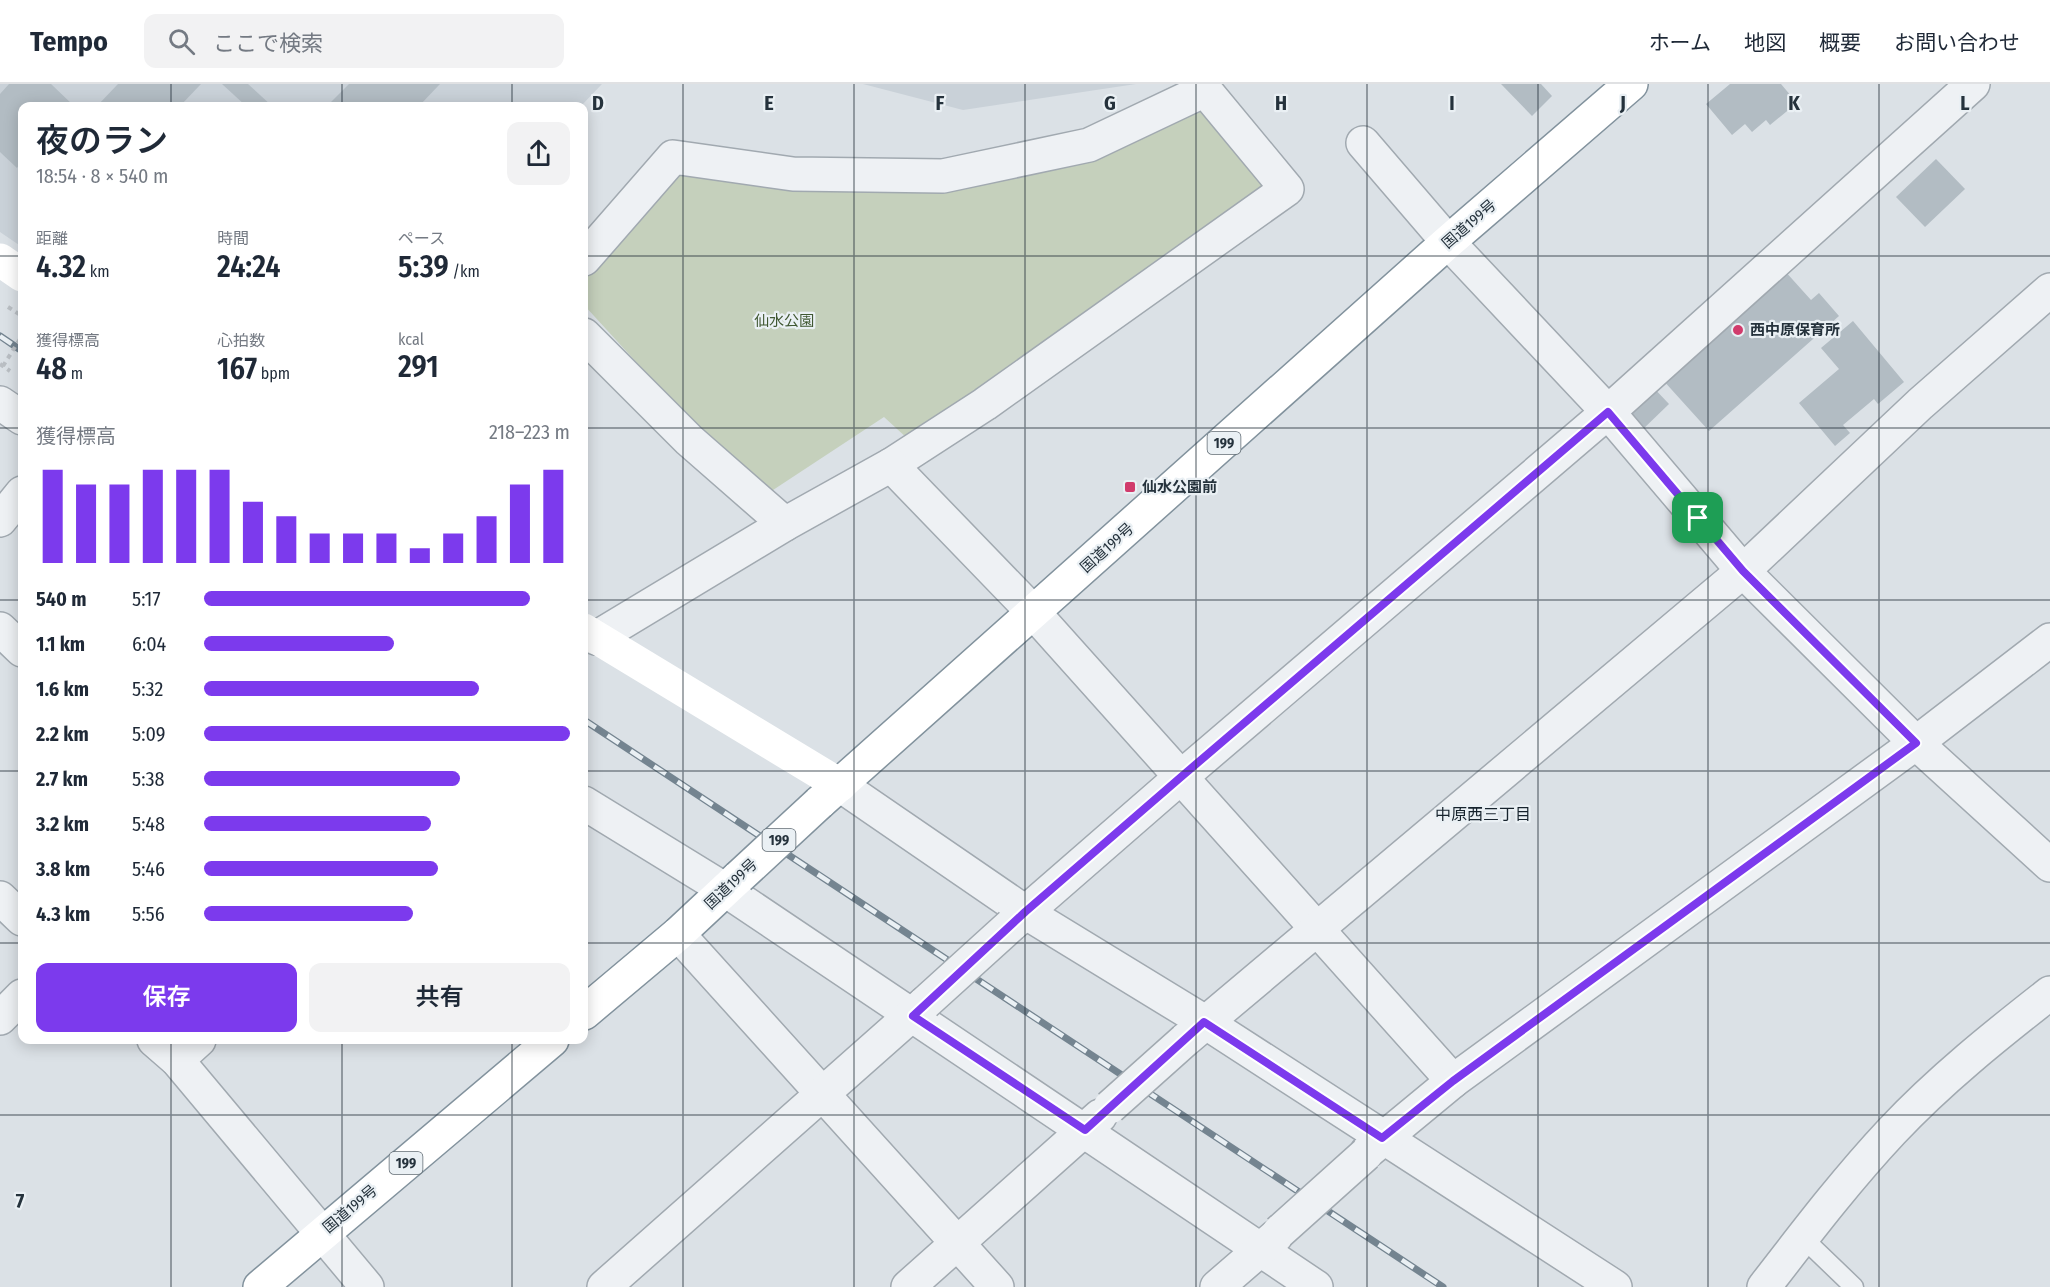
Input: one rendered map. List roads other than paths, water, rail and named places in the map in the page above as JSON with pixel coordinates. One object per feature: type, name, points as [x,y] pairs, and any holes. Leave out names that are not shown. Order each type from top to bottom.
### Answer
[{"type":"main road","name":"国道199号","points":[[588,1010],[678,934],[830,794],[1448,242],[1631,84]]},
{"type":"main road","points":[[0,260],[18,272]]},
{"type":"main road","points":[[590,634],[830,794]]},
{"type":"main road","name":"国道199号","points":[[260,1287],[547,1044]]},
{"type":"street","points":[[604,1287],[919,1010],[1018,919],[1608,412],[1973,84]]},
{"type":"street","points":[[588,254],[673,158],[793,174],[943,176],[1089,145],[1205,90],[1287,189],[985,404],[891,465],[590,634]]},
{"type":"street","points":[[1363,143],[1448,242],[1608,412],[1743,571],[1916,743],[2050,864]]},
{"type":"street","points":[[908,1287],[1195,1031],[1743,571],[1920,404],[2050,290]]},
{"type":"street","points":[[588,339],[690,440],[785,524]]},
{"type":"street","points":[[0,403],[18,415]]},
{"type":"street","points":[[891,465],[1034,613],[1453,1081]]},
{"type":"street","points":[[0,520],[18,498]]},
{"type":"street","points":[[0,629],[18,646]]},
{"type":"street","points":[[1217,1287],[1374,1146],[1453,1081],[1916,743],[2050,640]]},
{"type":"street","points":[[830,794],[1018,919],[1374,1146],[1616,1287]]},
{"type":"street","points":[[588,805],[732,883],[919,1010],[1085,1130],[1269,1241],[1316,1287]]},
{"type":"street","points":[[0,898],[18,915]]},
{"type":"street","points":[[678,934],[997,1287]]},
{"type":"street","points":[[1764,1287],[1802,1237],[1892,1131],[1950,1074],[2050,993]]},
{"type":"street","points":[[0,1018],[18,1000]]},
{"type":"street","points":[[177,1046],[321,1234],[367,1287]]},
{"type":"lane","points":[[1802,1237],[1854,1287]]},
{"type":"railway","points":[[0,336],[18,348]]},
{"type":"railway","points":[[588,723],[1443,1287]]},
{"type":"place","name":"西中原保育所","points":[[1738,330]]},
{"type":"place","name":"仙水公園前","points":[[1130,487]]},
{"type":"district","name":"中原西三丁目","points":[[1483,814]]},
{"type":"park label","name":"仙水公園","points":[[784,321]]}]
